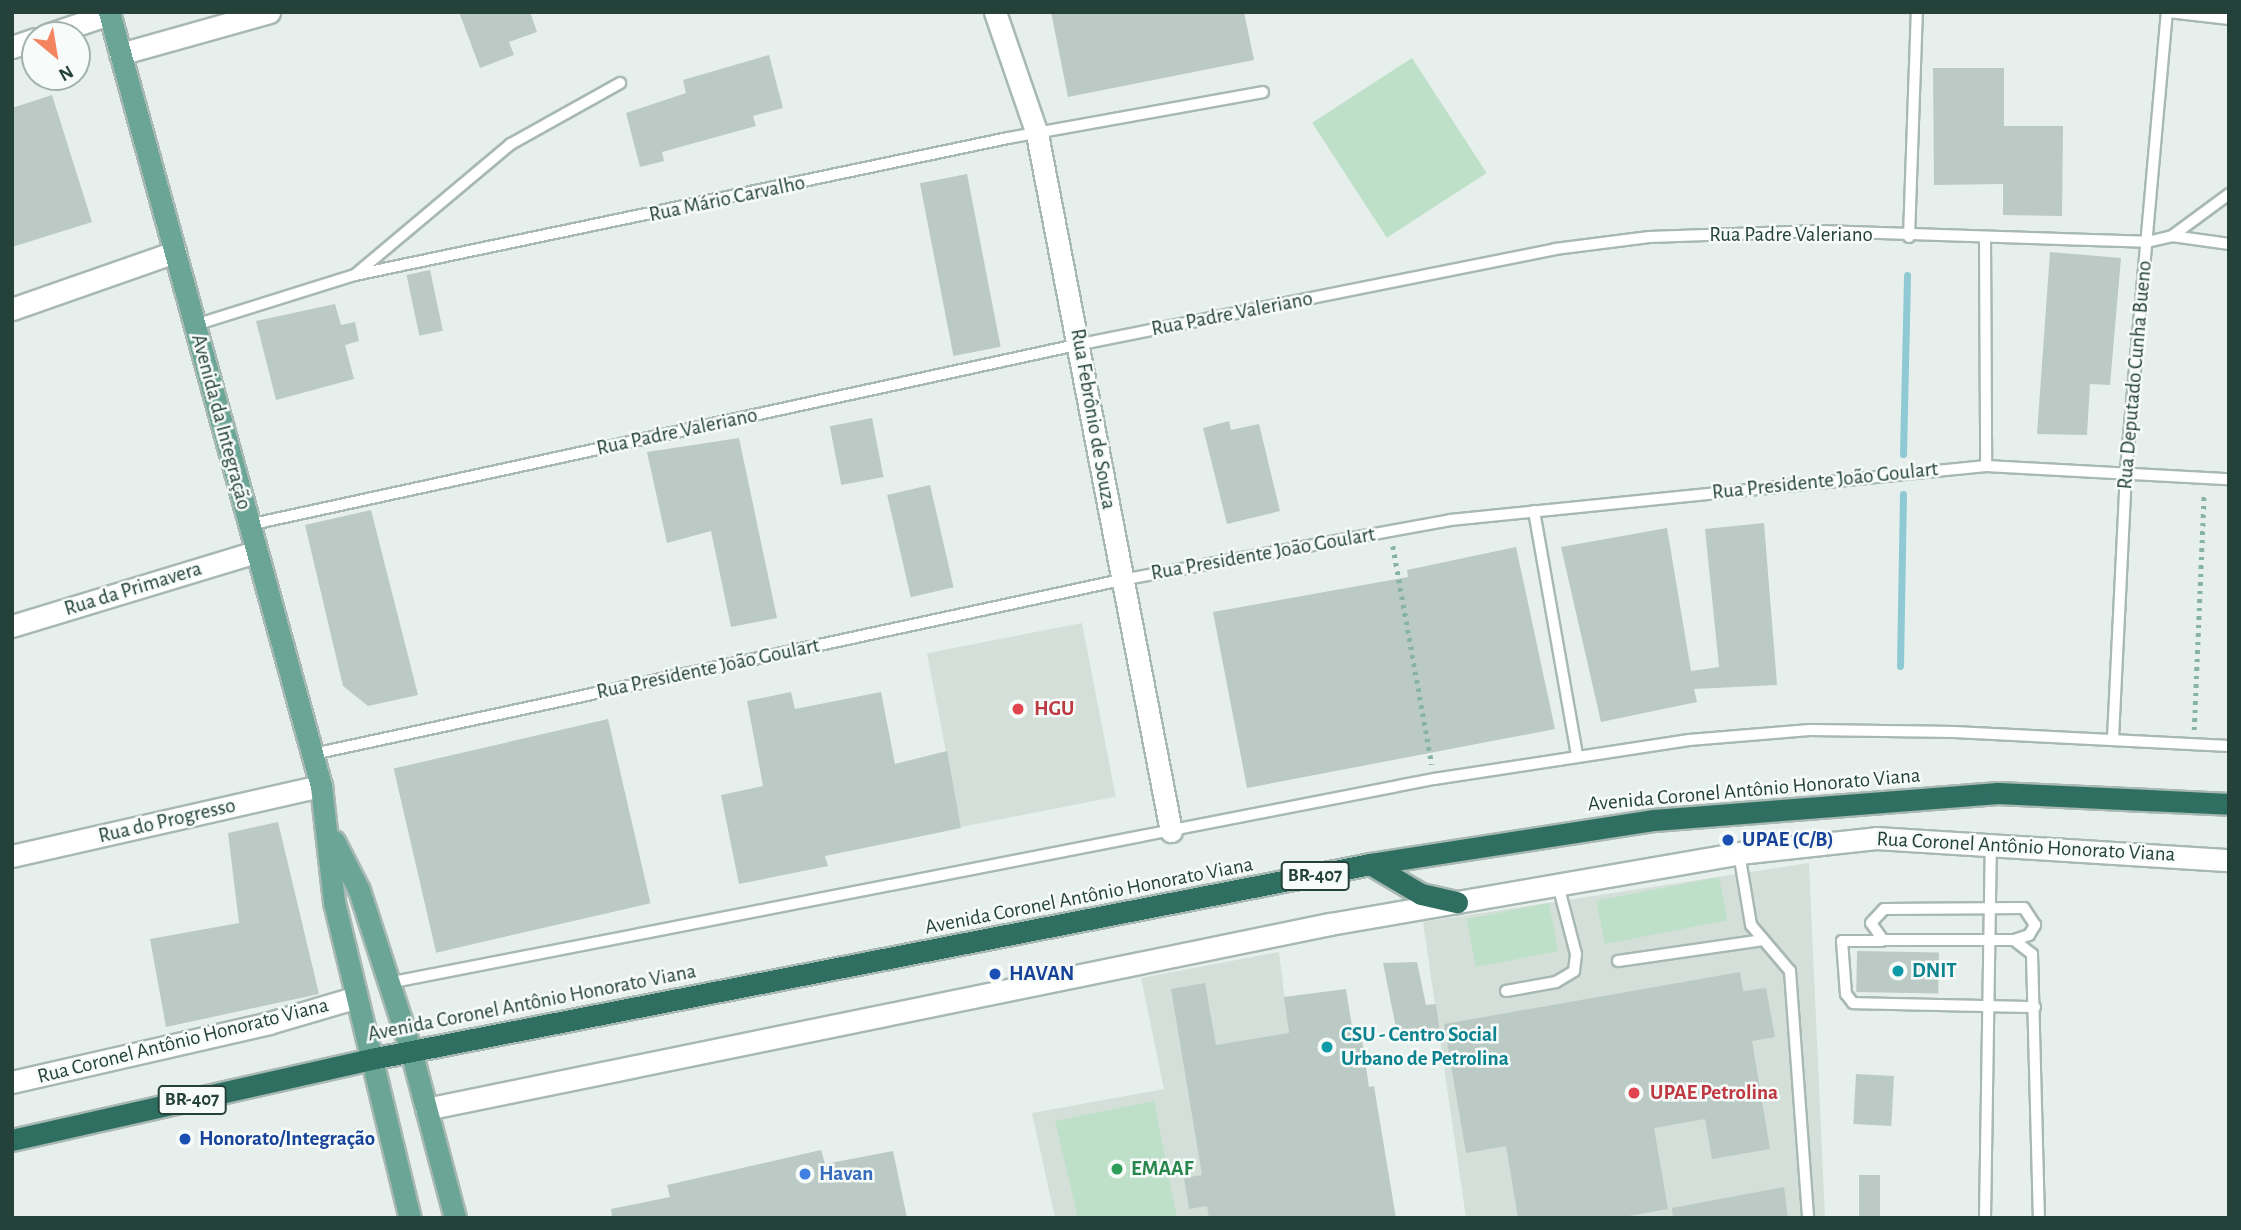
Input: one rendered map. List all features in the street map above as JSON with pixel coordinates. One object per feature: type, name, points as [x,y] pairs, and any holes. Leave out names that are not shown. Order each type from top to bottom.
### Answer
[{"type":"highway","name":"Avenida Coronel Antônio Honorato Viana","points":[[12,1140],[371,1059],[1370,864],[1654,820],[1985,794],[2076,793],[2224,806]]},
{"type":"highway","points":[[1370,864],[1421,894],[1457,902]]},
{"type":"main road","name":"Avenida da Integração","points":[[109,13],[321,786],[329,832],[334,902],[354,998],[410,1218]]},
{"type":"main road","name":"Avenida da Integração","points":[[329,832],[359,890],[411,1051],[455,1218]]},
{"type":"street","points":[[120,54],[269,12]]},
{"type":"street","name":"Rua Febrônio de Souza","points":[[995,12],[1037,134],[1081,344],[1121,580],[1171,831]]},
{"type":"street","points":[[86,21],[109,13]]},
{"type":"street","points":[[12,309],[175,252]]},
{"type":"street","name":"Rua da Primavera","points":[[12,626],[255,552]]},
{"type":"street","name":"Rua do Progresso","points":[[12,856],[321,786]]},
{"type":"street","name":"Rua Coronel Antônio Honorato Viana","points":[[426,1109],[1197,950],[1739,853],[1876,838],[1991,841],[2229,860]]},
{"type":"street","name":"Rua Coronel Antônio Honorato Viana","points":[[12,1082],[354,998]]},
{"type":"lane","points":[[1909,237],[1917,12]]},
{"type":"lane","points":[[2168,12],[2229,19]]},
{"type":"lane","name":"Rua Deputado Cunha Bueno","points":[[2113,738],[2126,470],[2168,12]]},
{"type":"lane","points":[[355,275],[511,144],[620,83]]},
{"type":"lane","name":"Rua Mário Carvalho","points":[[195,325],[355,275],[1037,134],[1264,92]]},
{"type":"lane","points":[[2172,236],[2229,194]]},
{"type":"lane","name":"Rua Padre Valeriano","points":[[248,525],[1081,344],[1555,248],[1649,237],[1794,232],[2147,242],[2172,236],[2229,244]]},
{"type":"lane","points":[[1985,238],[1986,466]]},
{"type":"lane","name":"Rua Presidente João Goulart","points":[[313,754],[1121,580],[1390,531],[1534,511],[1986,466],[2126,470],[2229,479]]},
{"type":"lane","points":[[1534,511],[1577,756]]},
{"type":"lane","points":[[388,983],[1434,779],[1577,756],[1810,730],[2113,738],[2229,746]]},
{"type":"lane","points":[[1986,1218],[1986,940],[1991,841]]},
{"type":"lane","points":[[1739,853],[1744,909],[1763,940],[1790,971],[1808,1218]]},
{"type":"lane","points":[[1506,991],[1556,982],[1574,971],[1576,954],[1558,885]]},
{"type":"lane","points":[[1888,941],[1872,929],[1872,919],[1884,909],[2024,908],[2032,914],[2033,931],[2014,940],[1888,941],[1842,941],[1844,986],[1853,1003],[2035,1007]]},
{"type":"lane","points":[[1618,961],[1763,940]]},
{"type":"lane","points":[[2014,940],[2032,954],[2039,1218]]},
{"type":"path","points":[[2193,743],[2205,475]]},
{"type":"path","points":[[1390,531],[1434,779]]},
{"type":"shaded area","name":"HGU","points":[[1082,623],[1116,797],[961,827],[927,653]]},
{"type":"shaded area","name":"UPAE Petrolina","points":[[1809,863],[1825,1218],[1466,1218],[1423,922]]},
{"type":"shaded area","points":[[1279,952],[1289,1033],[1396,1218],[1055,1218],[1032,1113],[1164,1089],[1141,978]]},
{"type":"green space","points":[[1412,58],[1487,173],[1387,238],[1312,123]]},
{"type":"green space","points":[[1719,877],[1727,920],[1605,944],[1596,901]]},
{"type":"green space","points":[[1549,903],[1558,951],[1476,967],[1467,919]]},
{"type":"green space","name":"EMAAF","points":[[1154,1101],[1177,1218],[1078,1218],[1055,1121]]},
{"type":"building","points":[[459,12],[530,12],[537,32],[509,42],[514,55],[480,68]]},
{"type":"building","points":[[1051,12],[1244,12],[1254,60],[1068,97]]},
{"type":"building","points":[[769,55],[783,108],[753,116],[756,126],[662,152],[664,161],[640,167],[626,113],[686,93],[683,80]]},
{"type":"building","points":[[1933,68],[2004,68],[2004,126],[2063,126],[2062,216],[2003,215],[2003,184],[1934,185]]},
{"type":"building","points":[[52,95],[92,222],[12,247],[12,108]]},
{"type":"building","points":[[967,174],[1001,347],[953,356],[920,183]]},
{"type":"building","points":[[2050,252],[2121,258],[2110,385],[2090,384],[2087,435],[2037,434]]},
{"type":"building","points":[[430,270],[443,331],[419,336],[407,275]]},
{"type":"building","points":[[335,304],[341,325],[355,322],[359,341],[345,345],[354,379],[276,400],[256,321]]},
{"type":"building","points":[[872,418],[883,477],[841,485],[830,426]]},
{"type":"building","points":[[1229,421],[1231,430],[1259,424],[1280,511],[1227,524],[1203,428]]},
{"type":"building","points":[[739,438],[777,618],[731,627],[711,531],[667,543],[647,452]]},
{"type":"building","points":[[930,485],[954,587],[911,597],[887,495]]},
{"type":"building","points":[[371,510],[418,695],[368,706],[343,686],[305,525]]},
{"type":"building","points":[[1764,523],[1777,685],[1694,689],[1697,702],[1601,722],[1561,547],[1667,528],[1691,671],[1719,667],[1705,529]]},
{"type":"building","points":[[1516,547],[1555,729],[1247,788],[1213,612],[1408,577],[1407,570]]},
{"type":"building","points":[[791,692],[795,709],[881,692],[895,764],[947,751],[961,828],[825,856],[828,866],[739,884],[721,795],[763,786],[747,701]]},
{"type":"building","points":[[608,719],[651,903],[436,953],[394,768]]},
{"type":"building","points":[[278,822],[319,994],[166,1027],[150,939],[239,923],[228,833]]},
{"type":"building","name":"DNIT","points":[[1857,951],[1939,952],[1938,993],[1856,992]]},
{"type":"building","points":[[1417,962],[1426,1005],[1436,1004],[1440,1033],[1398,1038],[1383,963]]},
{"type":"building","name":"UPAE Petrolina","points":[[1740,972],[1743,991],[1766,988],[1775,1037],[1752,1041],[1770,1149],[1712,1159],[1705,1119],[1654,1128],[1668,1209],[1617,1218],[1518,1218],[1506,1146],[1466,1153],[1444,1024]]},
{"type":"building","points":[[1205,983],[1216,1045],[1289,1033],[1284,997],[1346,989],[1353,1033],[1361,1033],[1369,1087],[1374,1086],[1396,1218],[1209,1218],[1207,1206],[1189,1209],[1184,1178],[1202,1175],[1171,989]]},
{"type":"building","points":[[1856,1074],[1894,1076],[1891,1126],[1853,1124]]},
{"type":"building","name":"Havan","points":[[821,1150],[825,1164],[893,1151],[907,1218],[612,1218],[611,1209],[670,1197],[667,1185]]},
{"type":"building","points":[[1859,1175],[1880,1175],[1880,1218],[1859,1218]]},
{"type":"building","points":[[1784,1187],[1788,1218],[1673,1218],[1672,1208]]},
{"type":"waterway","points":[[1903,454],[1907,275]]},
{"type":"waterway","points":[[1900,666],[1903,494]]},
{"type":"place","name":"HGU","points":[[1018,709]]},
{"type":"place","name":"UPAE (C/B)","points":[[1728,840]]},
{"type":"place","name":"DNIT","points":[[1898,971]]},
{"type":"place","name":"HAVAN","points":[[995,974]]},
{"type":"place","name":"CSU - Centro Social Urbano de Petrolina","points":[[1327,1047]]},
{"type":"place","name":"UPAE Petrolina","points":[[1634,1093]]},
{"type":"place","name":"Honorato/Integração","points":[[185,1139]]},
{"type":"place","name":"EMAAF","points":[[1117,1169]]},
{"type":"place","name":"Havan","points":[[805,1174]]}]
